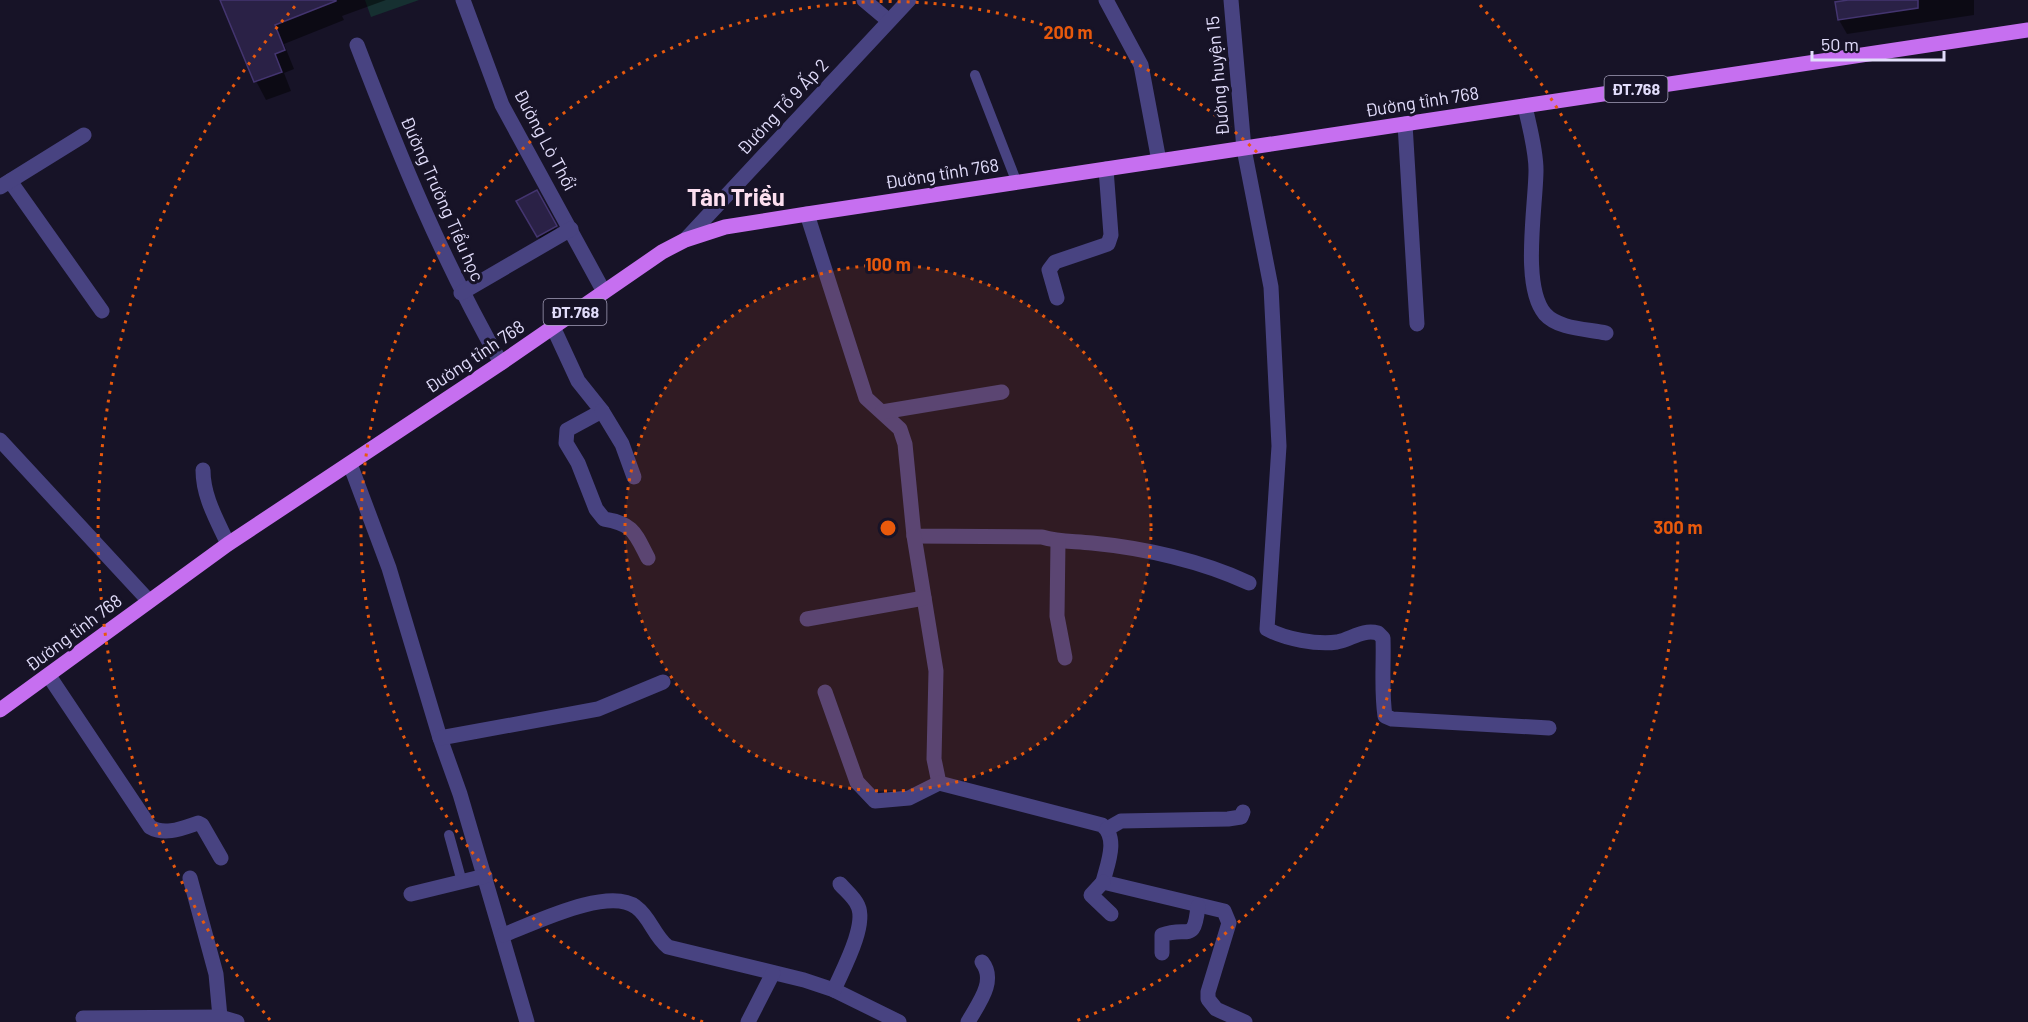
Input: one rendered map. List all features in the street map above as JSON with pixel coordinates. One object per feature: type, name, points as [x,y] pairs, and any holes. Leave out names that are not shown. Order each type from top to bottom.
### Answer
[{"type":"main road","name":"Đường tỉnh 768","points":[[0,710],[228,544],[501,363],[662,252],[685,240],[725,227],[807,214],[2028,30]]},
{"type":"street","name":"Đường Lò Thổi","points":[[463,0],[502,105],[604,292]]},
{"type":"street","points":[[864,0],[889,21]]},
{"type":"street","name":"Đường Tổ 9 Ấp 2","points":[[685,240],[909,0]]},
{"type":"street","points":[[1106,0],[1141,65],[1159,161]]},
{"type":"street","name":"Đường huyện 15","points":[[1231,0],[1244,148],[1271,287],[1279,446],[1267,629],[1274,633],[1312,641],[1338,642],[1359,633],[1378,633],[1383,638],[1381,677],[1385,716],[1392,719],[1549,728]]},
{"type":"street","name":"Đường Trường Tiểu học","points":[[357,45],[424,214],[461,293],[501,363]]},
{"type":"street","points":[[1526,106],[1536,167],[1531,238],[1538,302],[1546,316],[1566,326],[1606,333]]},
{"type":"street","points":[[1406,124],[1417,324]]},
{"type":"street","points":[[84,135],[5,184],[102,311]]},
{"type":"street","points":[[1057,298],[1049,270],[1055,261],[1108,244],[1111,235],[1106,169]]},
{"type":"street","points":[[807,214],[866,398],[900,429],[905,444],[914,536],[936,671],[934,759],[939,783]]},
{"type":"street","points":[[461,293],[571,230]]},
{"type":"street","points":[[553,327],[578,381],[602,411],[622,444],[634,477]]},
{"type":"street","points":[[882,412],[1002,392]]},
{"type":"street","points":[[602,411],[567,430],[566,443],[604,519],[623,522],[634,531],[648,558]]},
{"type":"street","points":[[0,440],[149,601]]},
{"type":"street","points":[[350,464],[389,568],[503,935],[527,1022]]},
{"type":"street","points":[[204,470],[204,485],[210,506],[228,544]]},
{"type":"street","points":[[914,536],[1042,537],[1058,542],[1092,543],[1183,560],[1249,583]]},
{"type":"street","points":[[1058,542],[1057,616],[1065,658]]},
{"type":"street","points":[[807,619],[924,598]]},
{"type":"street","points":[[49,676],[150,827],[156,831],[173,831],[198,823],[202,825],[221,858]]},
{"type":"street","points":[[440,738],[598,708],[663,682]]},
{"type":"street","points":[[825,692],[857,782],[875,801],[909,798],[939,783],[1102,825],[1107,829],[1111,847],[1102,882],[1091,896],[1111,914]]},
{"type":"street","points":[[1107,829],[1121,821],[1228,819],[1241,817],[1243,812]]},
{"type":"street","points":[[411,894],[485,876]]},
{"type":"street","points":[[190,878],[216,974],[220,1017]]},
{"type":"street","points":[[1102,882],[1224,911],[1229,923],[1208,992],[1208,999],[1216,1009],[1245,1022]]},
{"type":"street","points":[[834,990],[860,922],[858,905],[840,884]]},
{"type":"street","points":[[503,935],[594,902],[618,900],[639,909],[657,937],[668,947],[834,990],[899,1022]]},
{"type":"street","points":[[1161,953],[1162,935],[1190,933],[1195,929],[1198,906]]},
{"type":"street","points":[[968,1022],[987,985],[987,969],[982,962]]},
{"type":"street","points":[[748,1022],[773,973]]},
{"type":"street","points":[[83,1018],[220,1017],[237,1022]]},
{"type":"lane","points":[[975,75],[1017,183]]},
{"type":"lane","points":[[449,836],[462,882]]},
{"type":"green space","points":[[365,0],[419,0],[371,17]]},
{"type":"building","points":[[220,0],[336,1],[275,25],[285,50],[275,54],[282,72],[254,82]]},
{"type":"building","points":[[1918,0],[1918,8],[1838,20],[1835,2]]},
{"type":"building","points":[[537,190],[557,226],[537,237],[516,201]]},
{"type":"district","name":"Tân Triều","points":[[736,198]]}]
